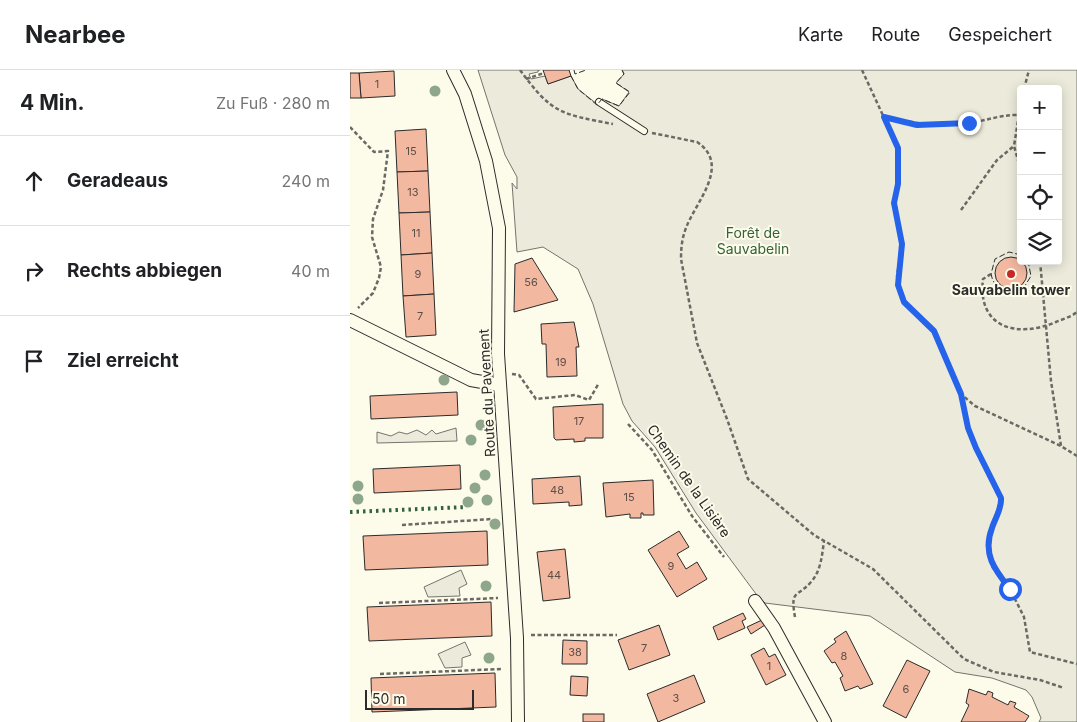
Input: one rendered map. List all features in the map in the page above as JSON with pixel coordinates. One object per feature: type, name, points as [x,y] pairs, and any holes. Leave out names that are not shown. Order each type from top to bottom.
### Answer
[{"type":"street","name":"Route du Pavement","points":[[453,70],[465,94],[486,161],[494,194],[499,228],[500,384],[517,638],[518,722]]},
{"type":"street","points":[[351,316],[471,380],[500,384]]},
{"type":"street","points":[[755,601],[774,628],[825,722]]},
{"type":"lane","points":[[599,102],[644,131]]},
{"type":"path","points":[[526,79],[541,74],[539,70]]},
{"type":"path","points":[[862,70],[898,148],[898,184],[894,203],[902,244],[898,285],[904,302],[934,331],[961,394],[971,435],[1001,498],[989,539],[990,563],[1010,589],[1024,617],[1030,652],[1077,664]]},
{"type":"path","points":[[1025,85],[1029,70]]},
{"type":"path","points":[[884,117],[917,125],[969,123],[999,115],[1017,115],[1014,146],[1017,157]]},
{"type":"path","points":[[350,126],[374,152],[388,151],[383,190],[372,218],[372,237],[381,267],[380,278],[373,293],[351,316]]},
{"type":"path","points":[[961,210],[997,160],[1014,146]]},
{"type":"path","points":[[686,227],[681,249],[681,259],[697,344],[727,419],[748,479],[814,535],[873,569],[951,646],[972,664],[994,672],[1040,680],[1064,688]]},
{"type":"path","points":[[1040,265],[1045,327],[1061,446]]},
{"type":"path","points":[[991,274],[982,279],[981,290],[986,308],[994,320],[1003,327],[1015,330],[1045,327],[1077,312]]},
{"type":"path","points":[[512,374],[519,375],[536,399],[575,395],[589,400],[599,384]]},
{"type":"path","points":[[961,394],[975,406],[1061,446],[1077,456]]},
{"type":"path","name":"Chemin de la Lisière","points":[[628,424],[652,450],[692,516],[724,556]]},
{"type":"path","points":[[402,525],[492,519]]},
{"type":"path","points":[[795,617],[793,602],[798,591],[811,583],[816,574],[821,561],[824,541]]},
{"type":"path","points":[[379,603],[498,598]]},
{"type":"path","points":[[528,635],[617,635]]},
{"type":"path","points":[[380,674],[502,670]]},
{"type":"green space","name":"Forêt de Sauvabelin","points":[[478,70],[538,70],[538,72],[529,74],[531,79],[545,76],[548,84],[571,76],[578,89],[597,104],[602,99],[619,106],[629,92],[616,83],[624,74],[622,70],[1077,70],[1077,722],[1039,722],[1041,718],[1032,697],[1026,690],[992,678],[955,672],[870,616],[765,603],[759,598],[696,513],[655,447],[632,421],[623,404],[593,304],[578,269],[543,247],[517,252],[512,183],[517,189],[517,177],[505,155]]},
{"type":"green space","points":[[456,428],[457,441],[377,443],[377,432],[391,436],[399,432],[407,434],[417,430],[426,435],[432,430],[436,434]]},
{"type":"green space","points":[[461,570],[467,584],[459,588],[460,596],[428,597],[424,587]]},
{"type":"green space","points":[[465,642],[471,655],[462,658],[462,667],[445,668],[438,654]]},
{"type":"building","points":[[543,70],[569,70],[571,76],[548,84]]},
{"type":"building","points":[[394,71],[395,96],[361,98],[359,73]]},
{"type":"building","points":[[350,73],[359,73],[361,98],[350,98]]},
{"type":"building","points":[[426,129],[428,171],[397,172],[395,131]]},
{"type":"building","points":[[428,171],[430,212],[399,213],[397,172]]},
{"type":"building","points":[[430,212],[432,253],[401,255],[399,213]]},
{"type":"building","points":[[432,253],[434,294],[403,296],[401,255]]},
{"type":"building","name":"Sauvabelin tower","points":[[1011,257],[1017,258],[1017,265],[1025,265],[1026,279],[1023,285],[1011,289],[999,285],[995,273],[999,261]]},
{"type":"building","points":[[532,258],[558,300],[514,312],[515,264]]},
{"type":"building","points":[[434,294],[436,335],[406,337],[403,296]]},
{"type":"building","points":[[574,322],[579,347],[576,347],[577,376],[547,377],[546,344],[542,344],[541,324]]},
{"type":"building","points":[[457,392],[458,415],[371,419],[370,396]]},
{"type":"building","points":[[603,404],[603,438],[585,438],[585,441],[574,442],[574,439],[556,440],[554,438],[553,407]]},
{"type":"building","points":[[460,465],[461,489],[374,493],[373,469]]},
{"type":"building","points":[[580,476],[582,505],[569,506],[569,502],[533,504],[532,479]]},
{"type":"building","points":[[653,480],[654,515],[643,515],[641,513],[641,518],[630,518],[630,514],[606,517],[603,483]]},
{"type":"building","points":[[487,531],[488,565],[365,570],[363,536]]},
{"type":"building","points":[[679,531],[689,547],[677,554],[686,569],[697,562],[707,579],[677,597],[648,550]]},
{"type":"building","points":[[565,549],[570,598],[543,601],[537,552]]},
{"type":"building","points":[[491,602],[492,636],[369,641],[367,607]]},
{"type":"building","points":[[743,613],[746,619],[742,621],[745,628],[718,640],[713,627]]},
{"type":"building","points":[[762,620],[765,625],[751,634],[747,627]]},
{"type":"building","points":[[659,625],[670,655],[629,670],[618,640]]},
{"type":"building","points":[[846,631],[873,684],[860,689],[858,686],[845,691],[840,678],[843,676],[835,662],[832,663],[824,651],[836,642],[834,639]]},
{"type":"building","points":[[563,640],[587,641],[587,664],[562,664]]},
{"type":"building","points":[[764,648],[769,657],[775,654],[786,675],[766,685],[751,655]]},
{"type":"building","points":[[907,660],[930,671],[906,718],[883,706]]},
{"type":"building","points":[[495,673],[496,707],[372,712],[371,678]]},
{"type":"building","points":[[694,675],[705,702],[658,722],[647,694]]},
{"type":"building","points":[[571,676],[588,677],[587,696],[570,695]]},
{"type":"building","points":[[969,689],[986,695],[988,691],[993,693],[992,697],[1008,705],[1010,701],[1016,703],[1014,707],[1029,716],[1025,722],[961,722],[969,705],[966,703]]},
{"type":"building","points":[[583,714],[604,714],[604,722],[583,722]]},
{"type":"hedge","points":[[350,512],[467,507]]},
{"type":"fence","points":[[574,70],[575,74],[586,70]]},
{"type":"fence","points":[[571,76],[578,89],[597,105],[602,99],[619,106],[630,92],[616,83],[624,74],[622,70]]},
{"type":"fence","points":[[1017,254],[1009,252],[995,259],[991,274],[998,288],[1007,292],[1023,289],[1031,276],[1029,265]]},
{"type":"place","name":"Sauvabelin tower","points":[[1011,274]]},
{"type":"route","points":[[969,123],[917,125],[884,117],[898,148],[898,184],[894,203],[902,251],[897,276],[898,285],[904,302],[934,331],[961,394],[968,428],[976,448],[1001,498],[1000,509],[989,539],[989,558],[993,568],[1010,589]]}]
